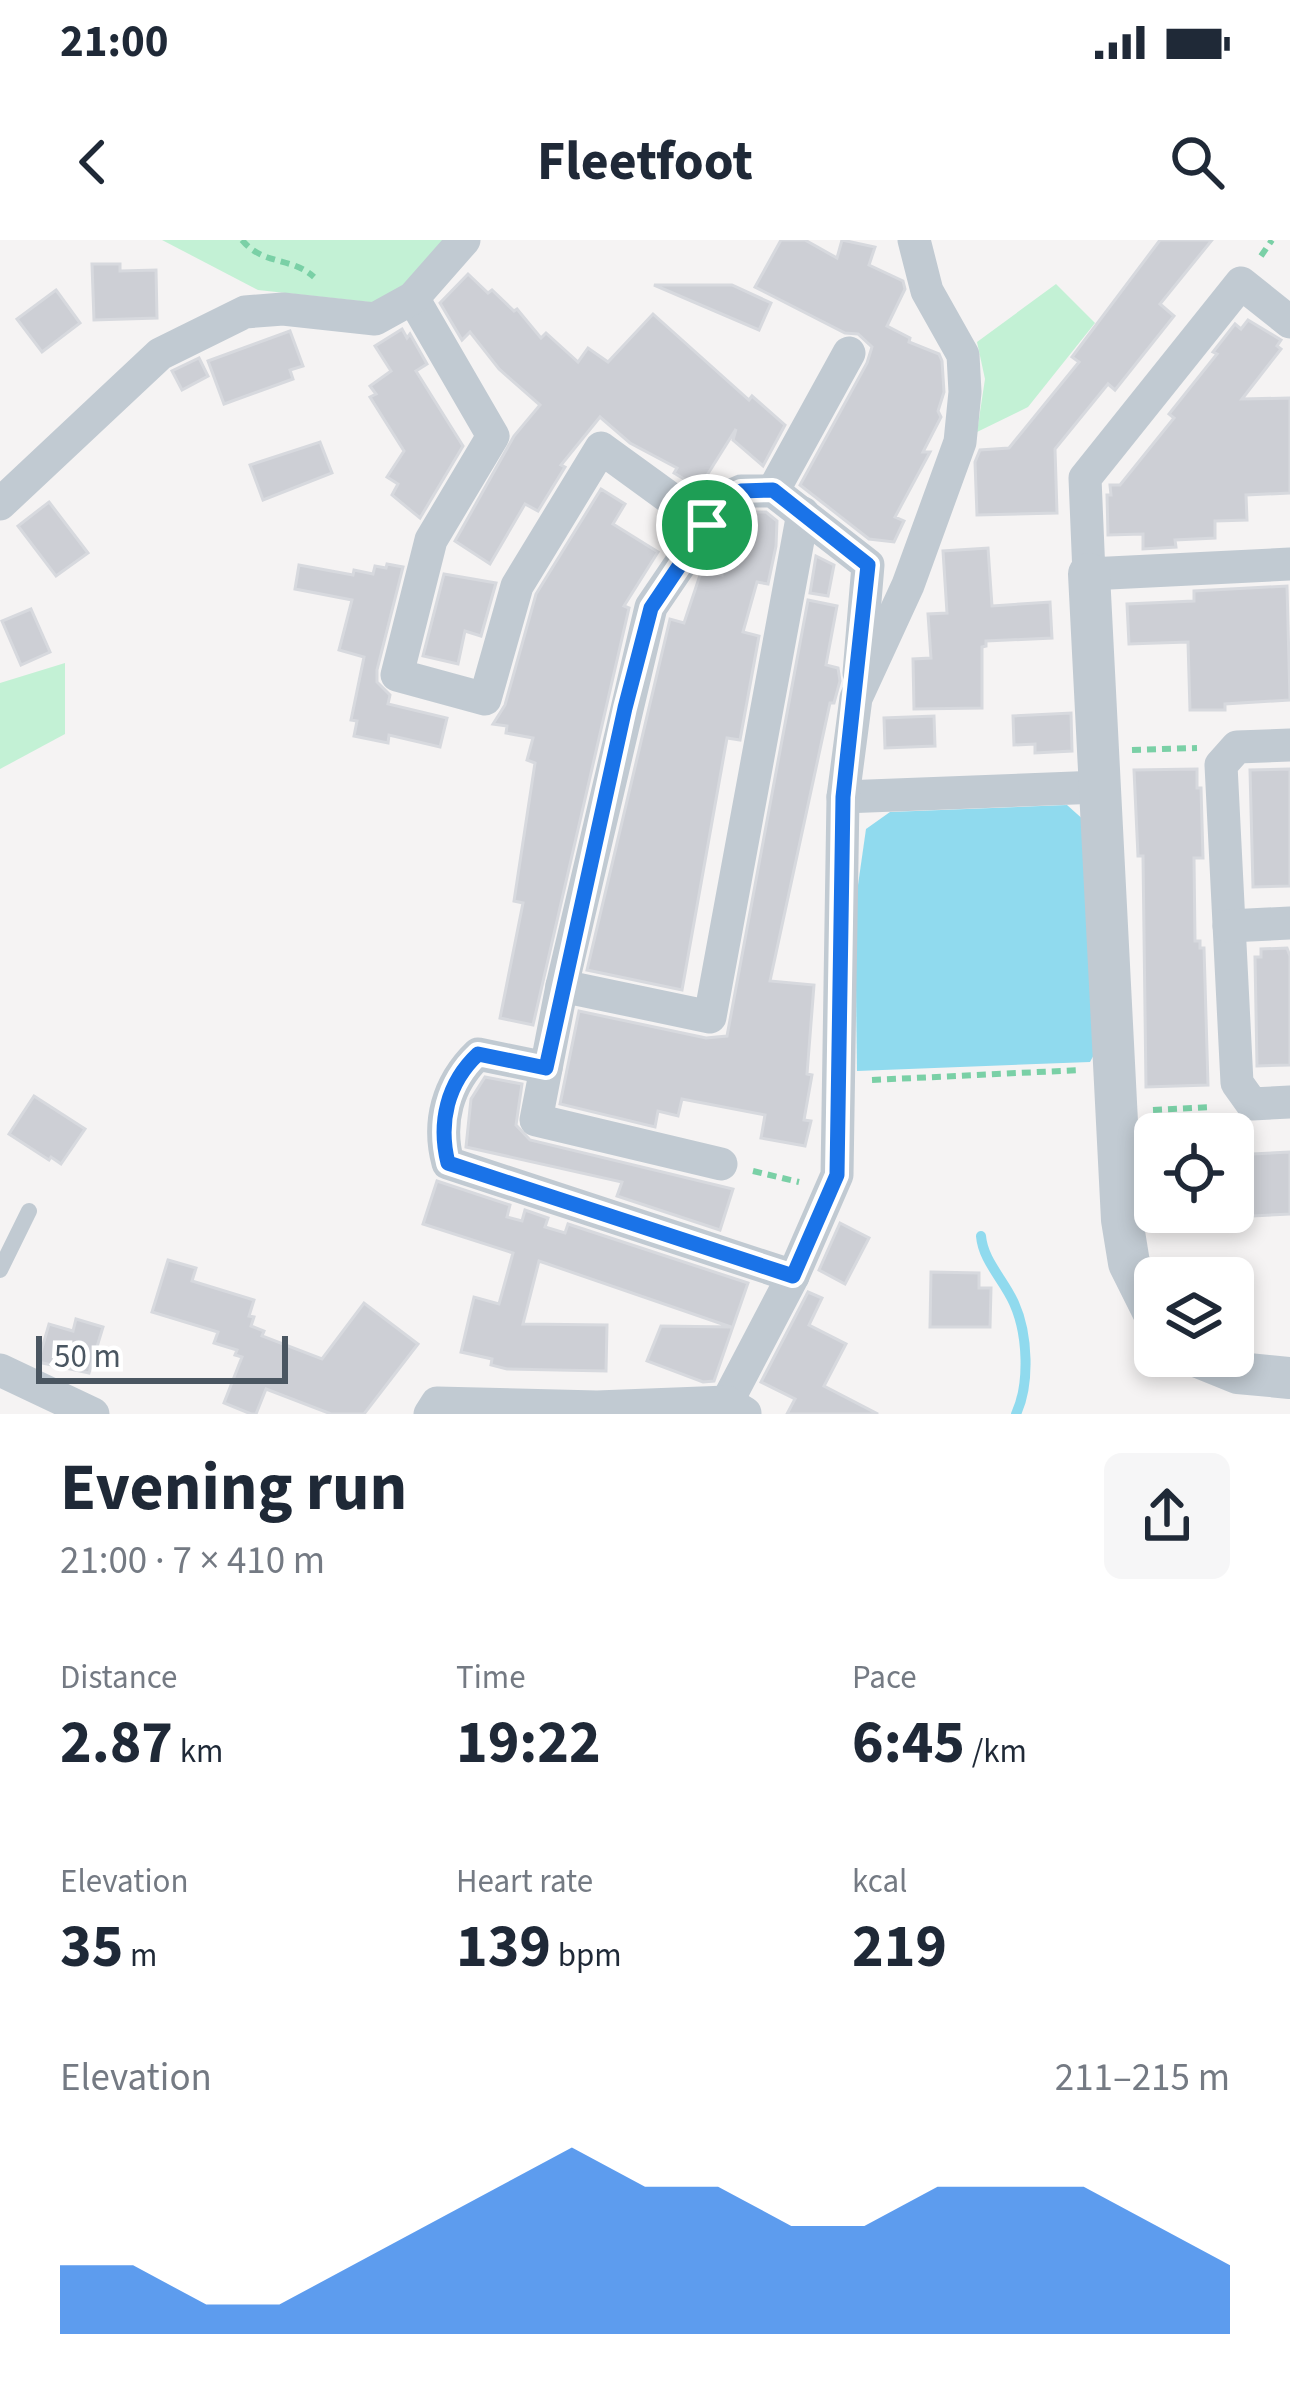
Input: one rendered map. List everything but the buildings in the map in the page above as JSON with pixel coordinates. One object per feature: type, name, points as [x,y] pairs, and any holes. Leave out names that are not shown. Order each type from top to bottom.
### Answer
[{"type":"street","points":[[0,504],[160,354],[245,311],[283,309],[375,319],[412,298],[464,240]]},
{"type":"street","points":[[856,698],[908,585],[962,425],[963,356],[927,292],[914,240]]},
{"type":"street","points":[[1134,1271],[1122,1220],[1085,478],[1241,283],[1290,322]]},
{"type":"street","points":[[412,298],[494,436],[431,540],[397,675],[485,699],[517,586],[601,448],[707,525]]},
{"type":"street","points":[[773,490],[849,353]]},
{"type":"street","points":[[430,1414],[436,1403],[737,1408],[837,1175],[843,797],[868,565],[773,490],[741,491],[725,498],[651,608],[562,986],[536,1120],[721,1164]]},
{"type":"street","points":[[562,986],[710,1017],[803,513]]},
{"type":"street","points":[[1090,574],[1290,564]]},
{"type":"street","points":[[1290,745],[1237,747],[1221,765],[1237,1083],[1252,1104],[1290,1102]]},
{"type":"street","points":[[843,797],[1100,769]]},
{"type":"street","points":[[1229,926],[1290,923]]},
{"type":"street","points":[[546,1068],[478,1054],[464,1067],[446,1105],[442,1140],[448,1163],[793,1276]]},
{"type":"street","points":[[0,1370],[93,1414]]},
{"type":"street","points":[[1254,1375],[1290,1378]]},
{"type":"lane","points":[[0,1270],[29,1211]]},
{"type":"path","points":[[242,240],[268,260],[299,264],[328,289],[344,318]]},
{"type":"path","points":[[1100,769],[1237,747]]},
{"type":"path","points":[[839,1082],[1114,1068]]},
{"type":"path","points":[[1116,1112],[1252,1104]]},
{"type":"path","points":[[721,1164],[831,1190]]},
{"type":"green space","points":[[162,240],[447,240],[410,280],[378,303],[258,290]]},
{"type":"green space","points":[[1056,284],[1095,323],[1028,407],[977,432],[985,379],[977,342]]},
{"type":"green space","points":[[65,663],[65,734],[0,769],[0,683]]},
{"type":"water","points":[[1067,805],[1086,822],[1096,1051],[1090,1062],[857,1071],[855,906],[866,829],[890,812]]},
{"type":"waterway","points":[[981,1236],[1022,1329],[1025,1374],[1016,1414]]},
{"type":"route","points":[[773,490],[868,565],[843,797],[837,1175],[793,1276],[448,1163],[442,1140],[446,1105],[464,1067],[478,1054],[546,1068],[651,608],[707,525],[725,498],[741,491],[773,490]]}]
